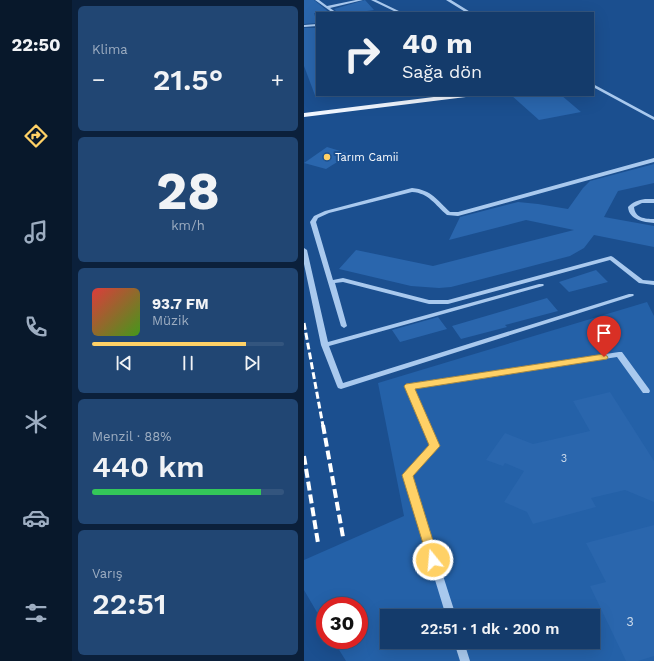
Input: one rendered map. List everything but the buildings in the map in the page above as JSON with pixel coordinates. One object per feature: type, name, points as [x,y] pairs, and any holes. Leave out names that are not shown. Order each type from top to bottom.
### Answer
[{"type":"main road","points":[[304,115],[453,96]]},
{"type":"street","points":[[317,0],[334,12]]},
{"type":"street","points":[[327,7],[361,0]]},
{"type":"street","points":[[373,0],[399,12]]},
{"type":"street","points":[[448,0],[468,12]]},
{"type":"street","points":[[304,26],[316,25]]},
{"type":"street","points":[[594,86],[654,119]]},
{"type":"street","points":[[344,326],[313,222],[316,217],[327,212],[401,192],[417,190],[422,190],[430,195],[449,214],[458,214],[654,160]]},
{"type":"street","points":[[654,201],[637,203],[631,207],[631,210],[638,218],[654,221]]},
{"type":"street","points":[[304,250],[325,345],[341,386],[631,296]]},
{"type":"street","points":[[330,282],[343,280],[429,302],[448,302],[611,258],[642,282],[654,283]]},
{"type":"street","points":[[325,345],[541,285]]},
{"type":"street","points":[[449,609],[407,475],[434,446],[409,386],[619,354],[646,391]]},
{"type":"street","points":[[461,649],[465,661]]},
{"type":"shaded area","points":[[647,302],[654,316],[654,661],[346,661],[339,649],[368,649],[368,597],[316,597],[316,611],[304,590],[304,560],[404,516],[378,383]]},
{"type":"railway","points":[[304,323],[323,426]]},
{"type":"railway","points":[[323,425],[343,537]]},
{"type":"railway","points":[[304,456],[318,543]]},
{"type":"place","name":"Tarım Camii","points":[[327,157]]},
{"type":"route","points":[[433,560],[407,475],[434,446],[409,386],[604,357]]}]
